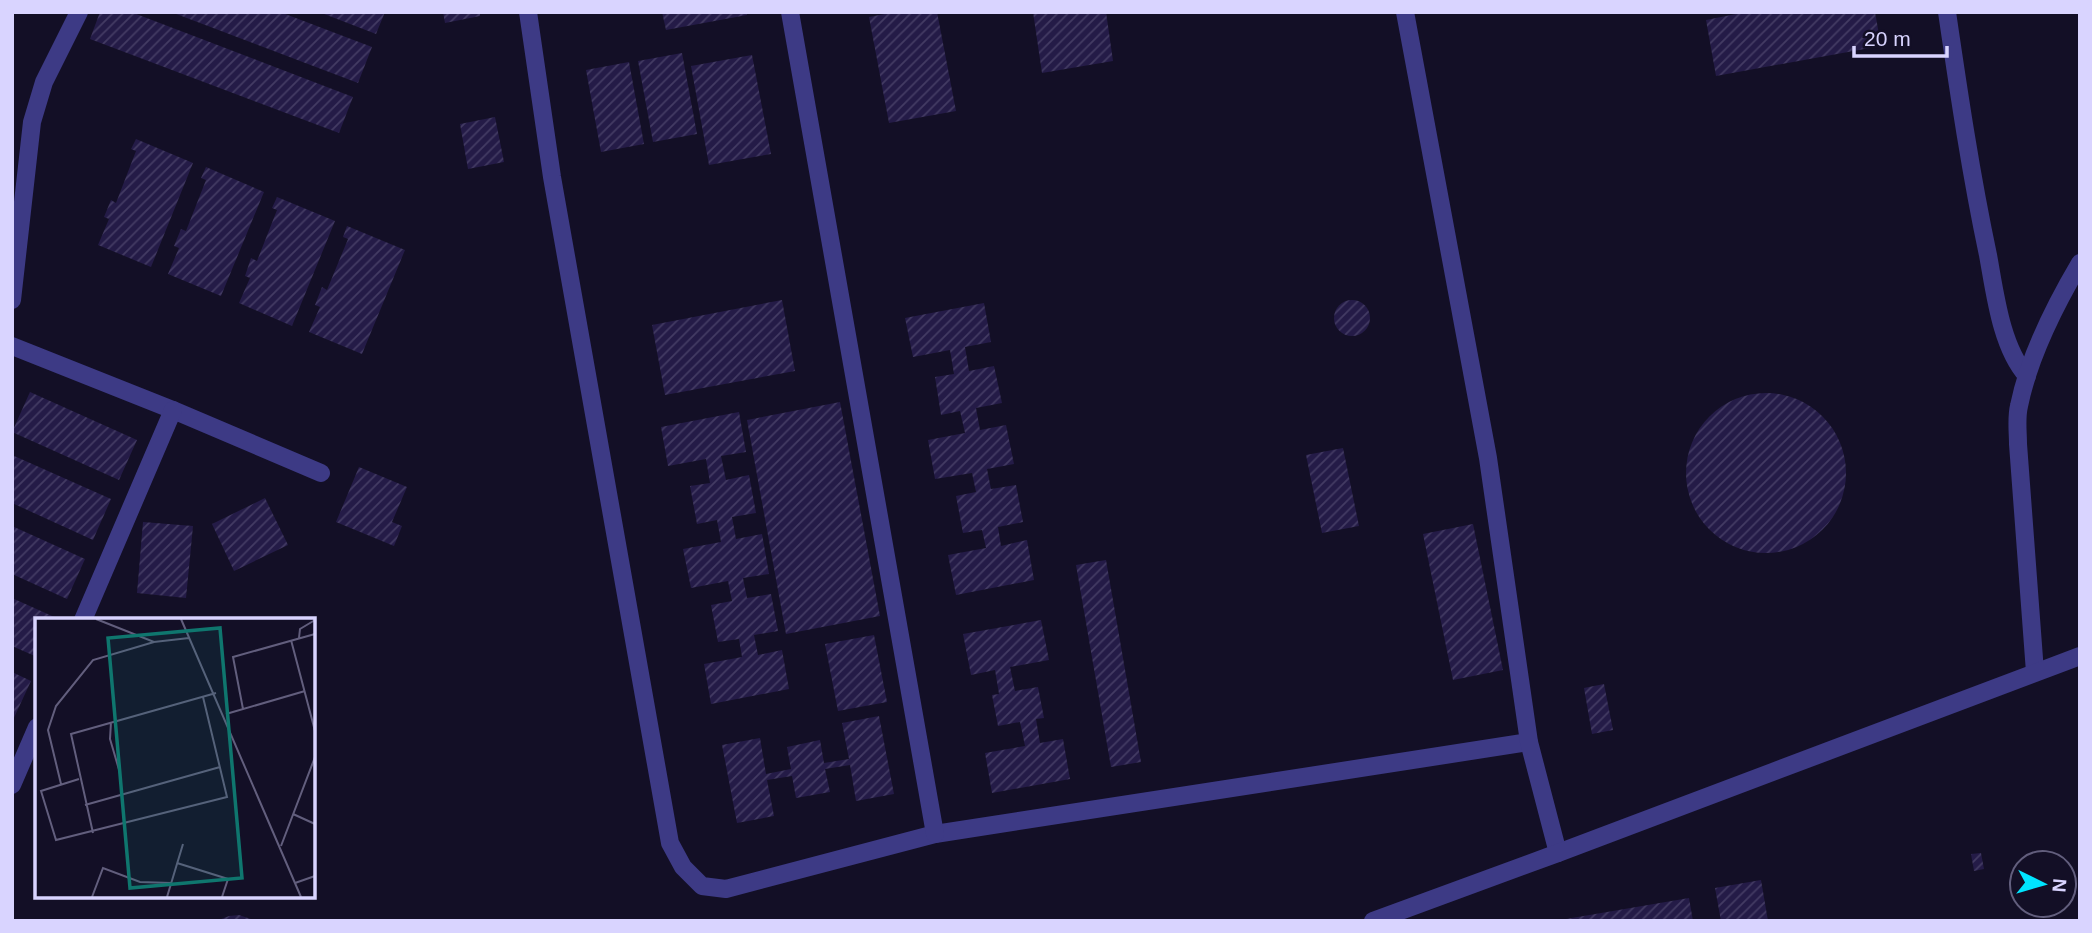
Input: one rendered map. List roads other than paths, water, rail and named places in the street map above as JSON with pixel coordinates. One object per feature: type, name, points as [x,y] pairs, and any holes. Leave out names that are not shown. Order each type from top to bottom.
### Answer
[{"type":"street","points":[[12,300],[32,122],[44,82],[79,12]]},
{"type":"street","points":[[528,12],[552,177],[670,843],[683,867],[702,886],[726,889],[935,834],[1529,742]]},
{"type":"street","points":[[790,12],[935,834]]},
{"type":"street","points":[[1405,12],[1488,458],[1529,742],[1558,853]]},
{"type":"street","points":[[1947,12],[1972,179],[2000,317],[2018,366],[2027,376]]},
{"type":"street","points":[[2035,672],[2018,444],[2018,409],[2043,334],[2080,262]]},
{"type":"street","points":[[12,346],[321,473]]},
{"type":"street","points":[[84,618],[173,411]]},
{"type":"street","points":[[1376,920],[2080,656]]},
{"type":"street","points":[[12,785],[35,732]]}]
